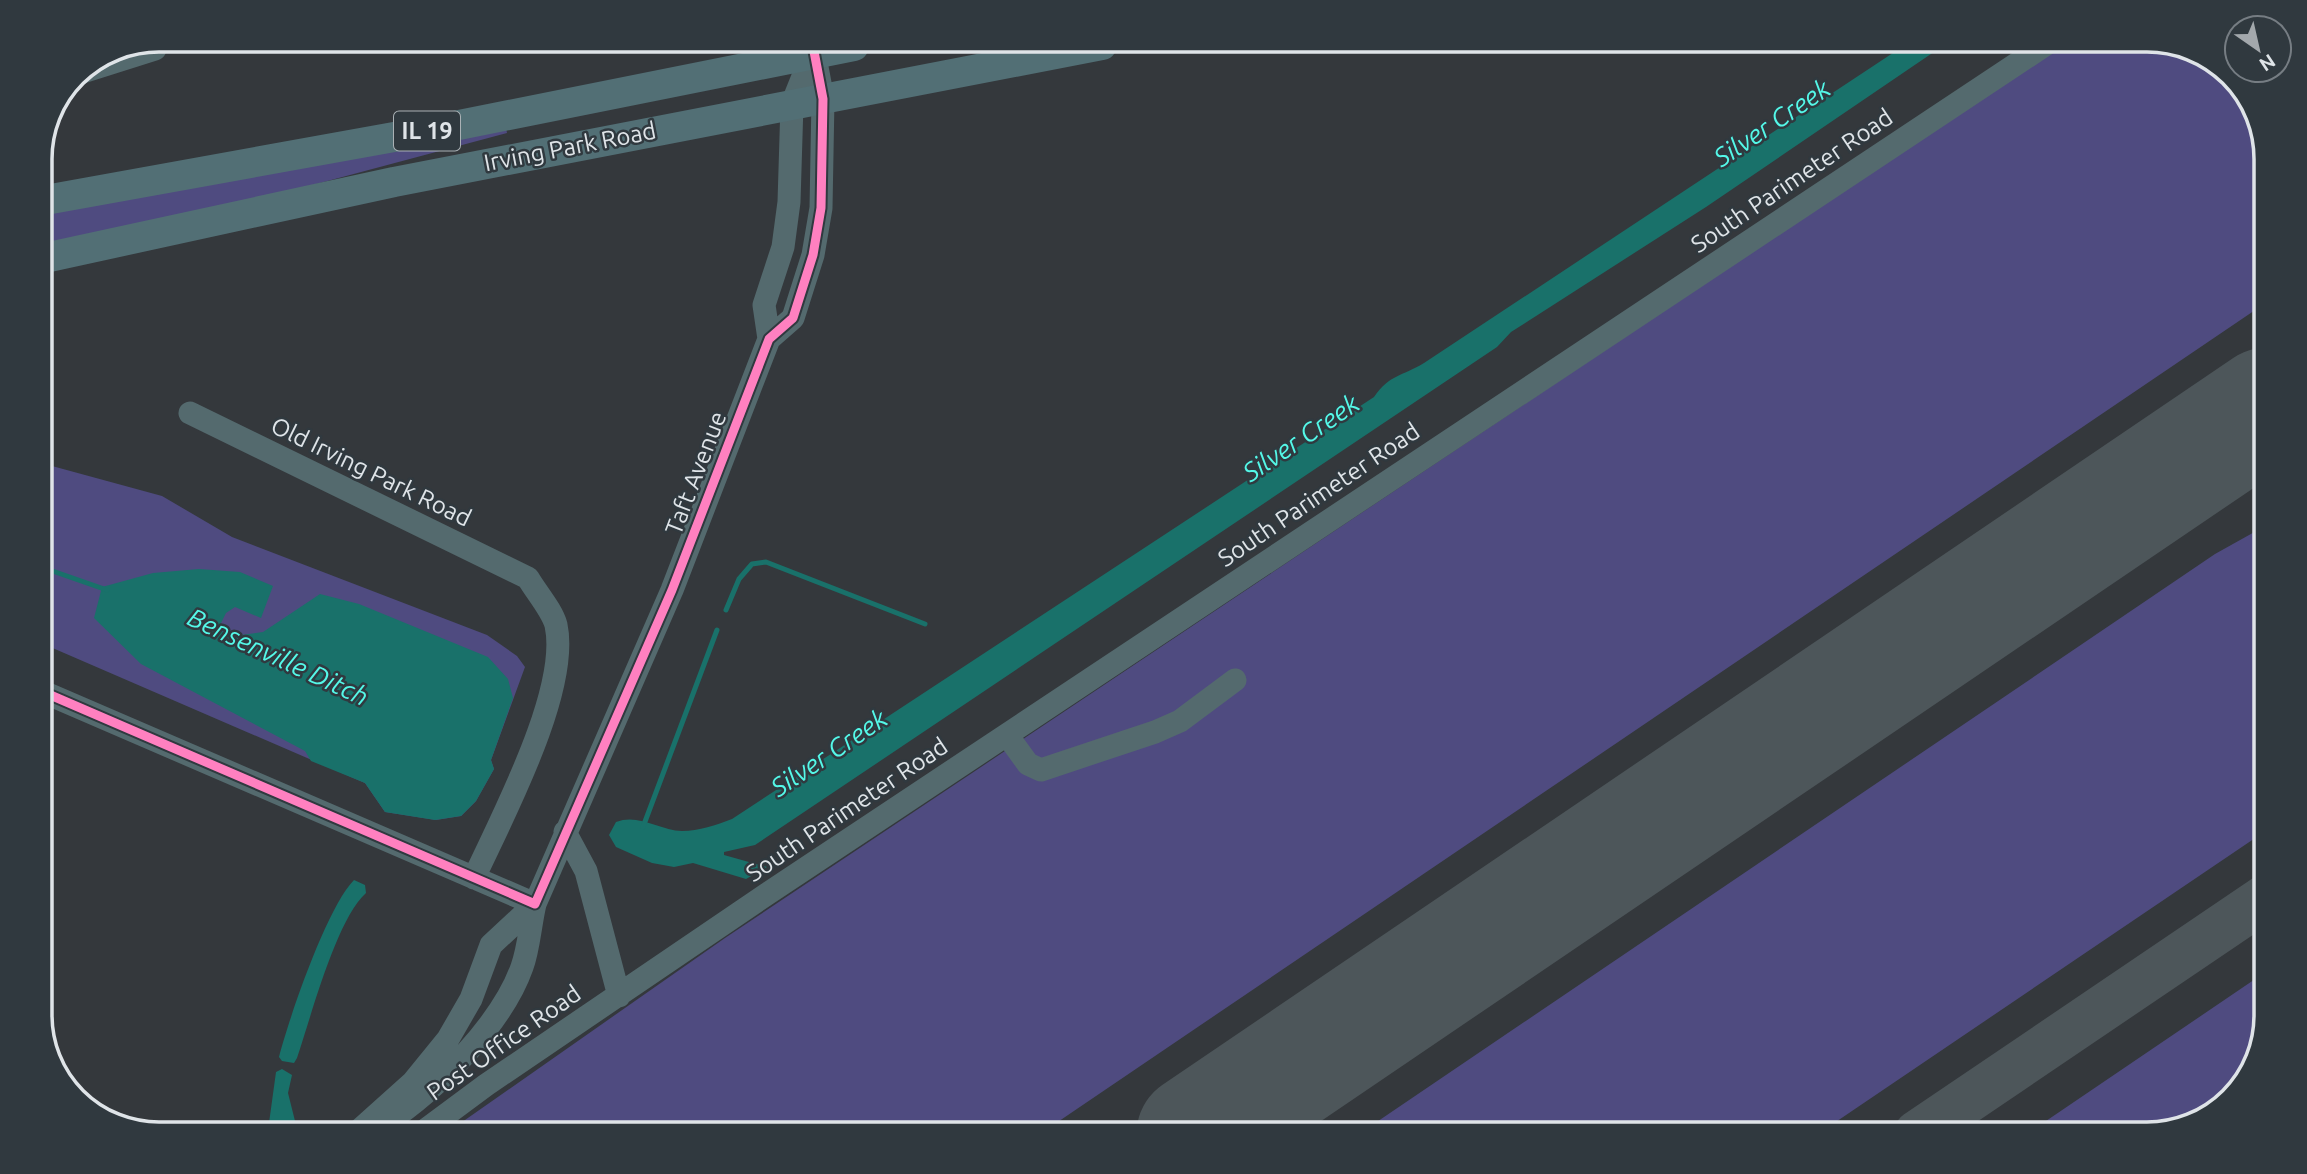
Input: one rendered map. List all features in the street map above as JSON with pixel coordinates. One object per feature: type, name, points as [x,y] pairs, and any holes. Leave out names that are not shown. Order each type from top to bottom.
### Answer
[{"type":"main road","name":"Irving Park Road","points":[[53,199],[431,131],[804,52]]},
{"type":"main road","name":"Irving Park Road","points":[[53,255],[272,206],[1066,52]]},
{"type":"street","name":"Taft Avenue","points":[[769,339],[764,305],[783,247],[789,202],[792,104],[812,52]]},
{"type":"street","name":"Taft Avenue","points":[[368,1122],[413,1082],[448,1039],[480,979],[491,944],[535,904],[672,590],[769,339],[793,318],[813,256],[821,208],[823,99],[813,52]]},
{"type":"street","name":"South Parimeter Road","points":[[619,996],[1007,734],[2034,52]]},
{"type":"street","name":"Old Irving Park Road","points":[[190,414],[528,578],[556,624],[555,668],[546,709],[528,756],[474,878]]},
{"type":"street","points":[[1007,734],[1028,764],[1041,770],[1167,727],[1235,680]]},
{"type":"street","points":[[53,696],[535,904],[522,968],[481,1035],[457,1064],[423,1097],[384,1122]]},
{"type":"street","points":[[565,832],[586,872],[619,996]]},
{"type":"street","name":"Post Office Road","points":[[437,1122],[619,996]]},
{"type":"shaded area","points":[[2052,52],[2148,52],[2175,56],[2195,64],[2218,79],[2243,112],[2249,125],[2254,152],[2254,311],[1058,1122],[462,1122],[725,938]]},
{"type":"shaded area","points":[[506,128],[507,133],[305,187],[53,243],[53,212]]},
{"type":"shaded area","points":[[53,466],[162,496],[232,537],[487,635],[517,656],[525,667],[491,760],[494,769],[476,801],[461,816],[436,820],[385,812],[365,783],[53,648]]},
{"type":"shaded area","points":[[2254,532],[2254,839],[1836,1122],[1377,1122],[2215,554]]},
{"type":"shaded area","points":[[2254,980],[2254,1015],[2249,1049],[2236,1074],[2213,1099],[2189,1113],[2162,1121],[2045,1122]]},
{"type":"water","points":[[1894,52],[1934,52],[1706,207],[1511,332],[1497,347],[755,845],[724,852],[724,855],[767,867],[746,879],[693,863],[674,867],[652,863],[616,847],[609,835],[616,822],[624,820],[632,819],[682,831],[701,829],[732,819],[1374,397],[1391,380],[1424,363]]},
{"type":"water","points":[[199,569],[240,572],[273,586],[261,618],[235,607],[226,613],[219,627],[227,637],[263,632],[320,594],[359,604],[488,657],[508,679],[513,698],[491,760],[494,769],[476,801],[461,816],[435,820],[385,812],[365,783],[311,761],[305,751],[141,664],[94,618],[102,587],[153,573]]},
{"type":"water","points":[[354,880],[365,885],[366,893],[355,906],[335,946],[297,1058],[294,1063],[282,1061],[279,1057],[284,1039],[310,964],[332,914]]},
{"type":"water","points":[[282,1069],[292,1075],[288,1093],[294,1122],[269,1122],[276,1072]]},
{"type":"waterway","points":[[726,610],[739,579],[752,564],[766,562],[925,624]]},
{"type":"waterway","name":"Bensenville Ditch","points":[[53,571],[107,590]]},
{"type":"waterway","points":[[643,827],[717,630]]},
{"type":"taxiway","points":[[2135,496],[2254,427]]},
{"type":"taxiway","points":[[1935,1122],[2254,906]]},
{"type":"runway","points":[[1214,1122],[2254,416]]},
{"type":"cycle path","points":[[53,696],[535,904],[672,590],[769,339],[793,318],[813,255],[821,208],[823,99],[814,52]]},
{"type":"water label","name":"Silver Creek","points":[[1772,123]]},
{"type":"water label","name":"Silver Creek","points":[[1301,438]]},
{"type":"water label","name":"Silver Creek","points":[[829,753]]}]
